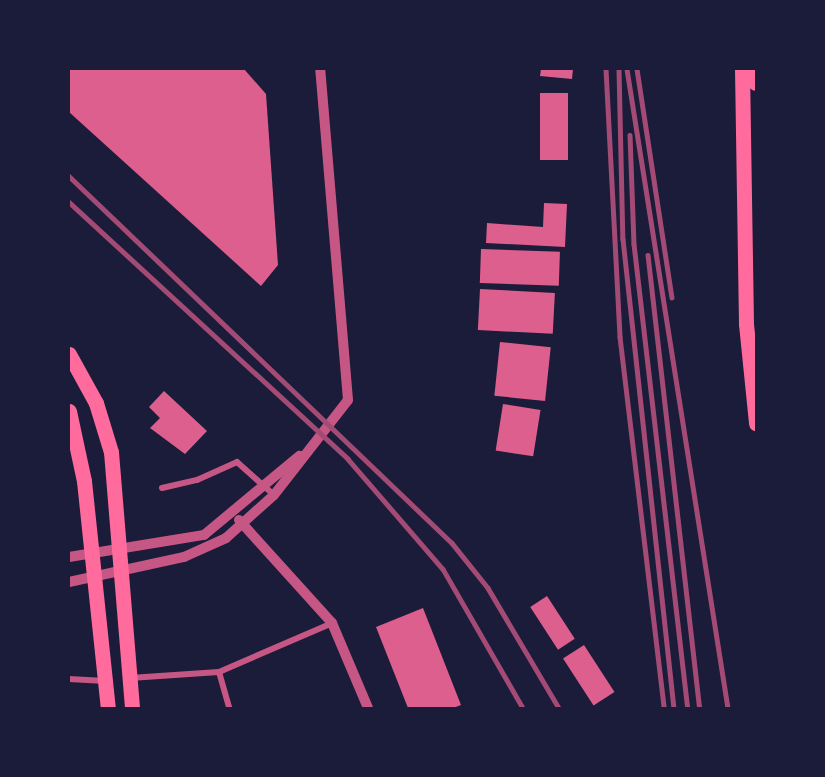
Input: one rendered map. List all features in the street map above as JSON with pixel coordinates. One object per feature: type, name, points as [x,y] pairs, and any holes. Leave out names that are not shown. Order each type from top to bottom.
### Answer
[{"type":"highway","points":[[742,69],[747,324],[756,423]]},
{"type":"highway","points":[[754,69],[756,82]]},
{"type":"highway","points":[[69,354],[96,403],[111,452],[132,708]]},
{"type":"highway","points":[[69,411],[93,555],[108,708]]},
{"type":"street","points":[[69,582],[200,552],[243,525],[274,495],[348,400],[320,69]]},
{"type":"street","points":[[69,557],[193,539],[233,513],[264,484],[309,449]]},
{"type":"street","points":[[162,488],[197,480],[237,462],[274,495]]},
{"type":"street","points":[[233,513],[332,623],[368,708]]},
{"type":"street","points":[[130,678],[219,672],[332,623]]},
{"type":"street","points":[[219,672],[228,708]]},
{"type":"street","points":[[69,679],[105,681]]},
{"type":"building","points":[[69,69],[244,69],[266,94],[278,265],[261,286],[69,112]]},
{"type":"building","points":[[541,69],[573,69],[572,79],[540,76]]},
{"type":"building","points":[[540,93],[568,93],[568,160],[540,160]]},
{"type":"building","points":[[544,203],[567,204],[565,247],[486,243],[487,223],[543,227]]},
{"type":"building","points":[[481,249],[560,252],[559,286],[480,283]]},
{"type":"building","points":[[480,289],[555,293],[553,334],[478,330]]},
{"type":"building","points":[[500,342],[551,347],[545,401],[494,396]]},
{"type":"building","points":[[164,391],[207,431],[185,454],[150,428],[160,418],[149,407]]},
{"type":"building","points":[[503,404],[541,410],[533,456],[496,450]]},
{"type":"building","points":[[547,596],[575,639],[558,650],[530,607]]},
{"type":"building","points":[[423,608],[461,705],[453,708],[408,708],[376,627]]},
{"type":"building","points":[[584,645],[614,692],[594,706],[563,659]]},
{"type":"railway","points":[[606,69],[620,337],[664,708]]},
{"type":"railway","points":[[619,69],[623,239],[674,708]]},
{"type":"railway","points":[[627,69],[728,708]]},
{"type":"railway","points":[[637,69],[672,297]]},
{"type":"railway","points":[[630,135],[634,244],[688,708]]},
{"type":"railway","points":[[69,176],[452,543],[488,588],[559,708]]},
{"type":"railway","points":[[69,202],[348,459],[443,569],[523,708]]},
{"type":"railway","points":[[648,255],[700,708]]}]
